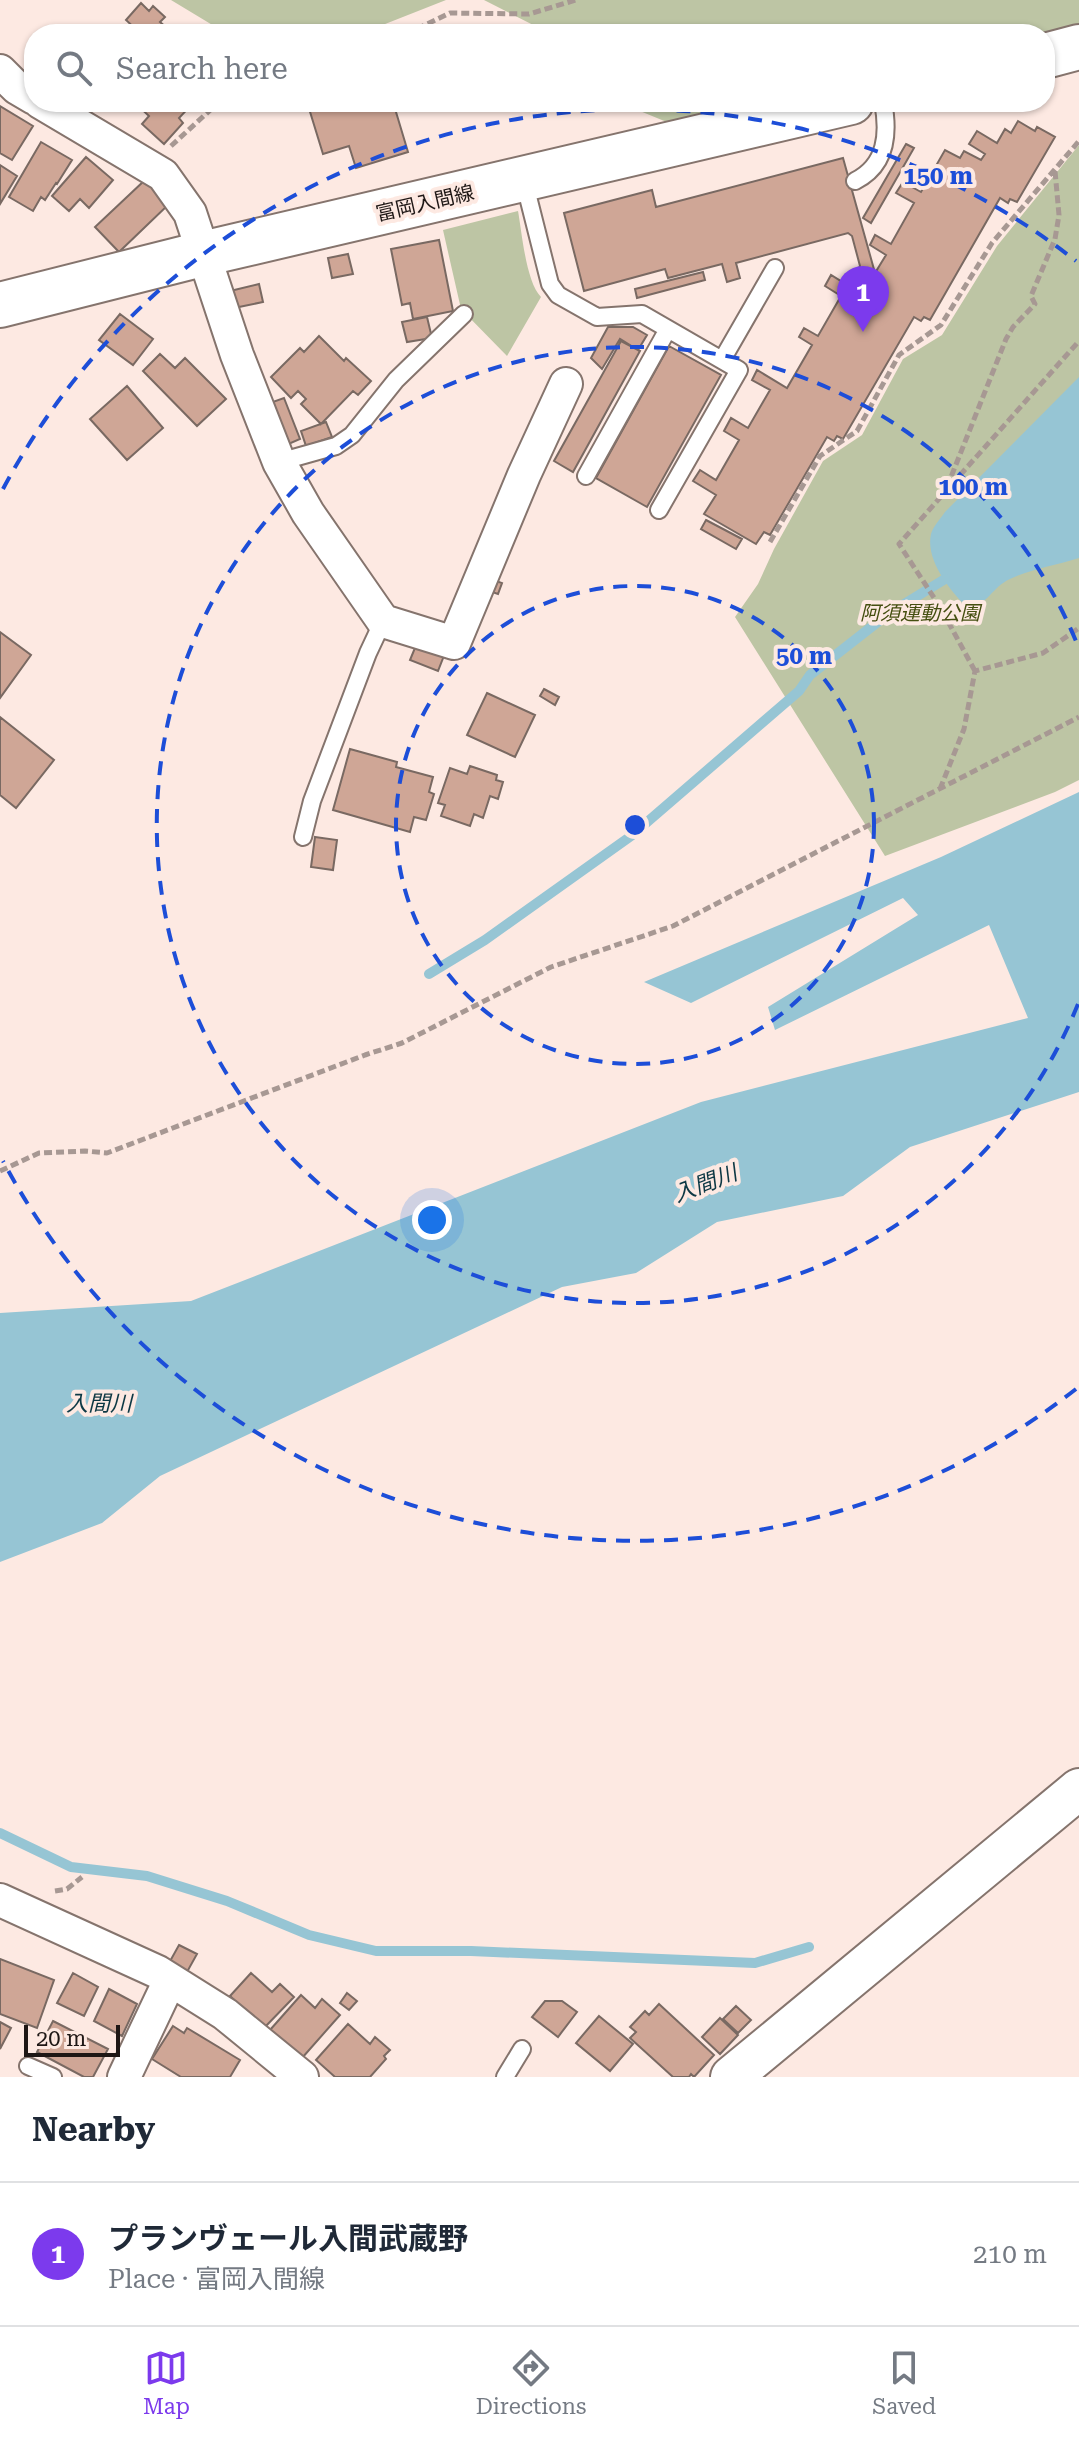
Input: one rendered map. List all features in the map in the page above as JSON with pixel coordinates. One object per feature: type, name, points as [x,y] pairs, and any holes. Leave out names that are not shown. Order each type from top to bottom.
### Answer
[{"type":"main road","points":[[1055,53],[1079,47]]},
{"type":"main road","name":"富岡入間線","points":[[0,305],[189,219],[524,180],[809,112]]},
{"type":"street","points":[[0,71],[24,92]]},
{"type":"street","points":[[57,112],[163,175],[189,219],[279,462],[308,513],[383,621],[454,643],[524,475],[566,384]]},
{"type":"street","points":[[731,2077],[1079,1789]]},
{"type":"street","points":[[0,1900],[142,1964],[170,1980],[225,2014],[302,2077]]},
{"type":"street","points":[[124,2077],[170,1980]]},
{"type":"lane","points":[[855,181],[865,176],[882,151],[888,125],[885,112]]},
{"type":"lane","points":[[524,180],[550,284],[558,295],[597,317],[642,314],[739,370],[659,510]]},
{"type":"lane","points":[[722,360],[775,268]]},
{"type":"lane","points":[[279,462],[336,446],[352,435],[396,380],[464,314]]},
{"type":"lane","points":[[586,476],[668,329]]},
{"type":"lane","points":[[303,837],[312,801],[383,621]]},
{"type":"lane","points":[[505,2077],[522,2049]]},
{"type":"lane","points":[[28,2066],[53,2077]]},
{"type":"path","points":[[427,24],[450,13],[529,14],[576,0]]},
{"type":"path","points":[[150,166],[208,112]]},
{"type":"path","points":[[770,542],[820,456],[857,431],[899,355],[941,325],[992,243],[1079,141]]},
{"type":"path","points":[[946,491],[1006,339],[1035,304],[1031,296],[1055,239],[1059,215],[1055,170]]},
{"type":"path","points":[[940,789],[964,729],[975,671],[924,580],[899,544],[1079,341]]},
{"type":"path","points":[[975,671],[1043,653],[1079,628]]},
{"type":"path","points":[[0,1171],[39,1153],[107,1153],[402,1043],[551,967],[673,926],[1079,717]]},
{"type":"green space","points":[[171,0],[446,0],[385,24],[211,24]]},
{"type":"green space","points":[[484,0],[1079,0],[1079,31],[1055,33],[1055,24],[531,24]]},
{"type":"green space","points":[[642,112],[778,112],[696,134]]},
{"type":"green space","name":"阿須運動公園","points":[[1079,145],[1079,780],[1055,792],[885,856],[735,617],[758,584],[823,461],[862,435],[903,359],[942,335],[997,246]]},
{"type":"green space","points":[[518,211],[528,269],[541,297],[507,356],[461,309],[443,230]]},
{"type":"water","points":[[1079,377],[1079,558],[1010,579],[981,603],[968,608],[947,584],[936,565],[930,544],[932,531],[945,512]]},
{"type":"water","name":"入間川","points":[[1079,792],[1079,1092],[910,1147],[843,1196],[717,1222],[636,1273],[562,1287],[160,1476],[102,1523],[0,1562],[0,1313],[191,1301],[701,1102],[1028,1018],[989,925],[775,1030],[768,1007],[918,915],[903,898],[691,1003],[644,982],[941,857]]},
{"type":"building","points":[[141,3],[149,11],[153,6],[165,17],[160,22],[162,24],[130,24],[126,20]]},
{"type":"building","points":[[0,106],[33,126],[12,160],[0,153]]},
{"type":"building","points":[[145,112],[185,112],[179,118],[183,123],[164,144],[142,124],[149,116]]},
{"type":"building","points":[[310,112],[396,112],[408,152],[356,168],[349,146],[323,154]]},
{"type":"building","points":[[1018,121],[1035,131],[1037,127],[1055,137],[1017,202],[1010,199],[1008,203],[1000,198],[930,320],[924,317],[921,321],[914,317],[843,439],[837,436],[834,441],[827,437],[770,535],[764,532],[756,544],[704,514],[716,495],[693,481],[700,470],[716,480],[739,440],[724,431],[731,418],[748,428],[770,390],[752,380],[757,370],[787,388],[812,345],[799,337],[804,328],[818,336],[841,296],[825,286],[831,275],[849,286],[860,266],[852,236],[848,233],[736,263],[740,278],[727,282],[722,264],[668,278],[665,269],[584,291],[564,213],[652,190],[656,207],[843,158],[875,273],[886,255],[870,245],[875,235],[891,244],[914,203],[896,193],[903,182],[921,192],[945,150],[960,158],[964,151],[981,160],[985,154],[969,144],[977,131],[997,143],[1005,129],[1011,133]]},
{"type":"building","points":[[41,142],[72,160],[45,200],[41,197],[33,211],[9,197]]},
{"type":"building","points":[[906,144],[914,148],[871,223],[863,218]]},
{"type":"building","points":[[86,157],[113,180],[89,208],[80,199],[69,211],[52,196]]},
{"type":"building","points":[[0,165],[17,176],[0,204]]},
{"type":"building","points":[[145,180],[168,205],[119,252],[95,227]]},
{"type":"building","points":[[439,240],[453,311],[413,319],[410,303],[402,305],[391,249]]},
{"type":"building","points":[[348,254],[353,274],[332,278],[328,258]]},
{"type":"building","points":[[703,272],[705,280],[637,298],[635,289]]},
{"type":"building","points":[[259,284],[263,302],[234,308],[230,291]]},
{"type":"building","points":[[120,314],[153,339],[133,365],[99,340]]},
{"type":"building","points":[[427,317],[432,338],[407,342],[402,322]]},
{"type":"building","points":[[608,327],[633,327],[647,335],[638,350],[620,339],[602,369],[591,358]]},
{"type":"building","points":[[319,336],[344,361],[346,358],[371,381],[358,395],[353,391],[321,424],[301,404],[306,399],[298,391],[291,398],[271,377],[300,348],[304,352]]},
{"type":"building","points":[[621,341],[640,351],[573,472],[554,461]]},
{"type":"building","points":[[669,346],[721,375],[647,507],[596,478]]},
{"type":"building","points":[[160,354],[175,368],[185,358],[226,399],[197,426],[143,371]]},
{"type":"building","points":[[127,386],[163,428],[127,460],[90,419]]},
{"type":"building","points":[[284,398],[300,439],[284,446],[267,404]]},
{"type":"building","points":[[326,422],[332,437],[306,446],[301,431]]},
{"type":"building","points":[[706,520],[742,539],[736,549],[701,529]]},
{"type":"building","points":[[493,580],[502,583],[498,594],[489,591]]},
{"type":"building","points":[[0,632],[31,655],[0,698]]},
{"type":"building","points":[[417,643],[445,653],[438,671],[410,660]]},
{"type":"building","points":[[544,689],[559,697],[555,705],[540,696]]},
{"type":"building","points":[[487,693],[535,715],[515,757],[467,735]]},
{"type":"building","points":[[0,717],[54,760],[16,808],[0,795]]},
{"type":"building","points":[[350,749],[397,762],[396,767],[433,777],[429,792],[434,794],[426,820],[414,817],[410,832],[333,810]]},
{"type":"building","points":[[470,766],[497,775],[496,780],[503,782],[498,799],[490,796],[483,818],[474,814],[470,826],[441,816],[445,805],[438,803],[450,768],[467,774]]},
{"type":"building","points":[[315,837],[337,840],[333,870],[311,867]]},
{"type":"building","points":[[179,1945],[197,1954],[187,1972],[169,1963]]},
{"type":"building","points":[[0,1959],[54,1980],[37,2028],[0,2014]]},
{"type":"building","points":[[73,1973],[98,1987],[84,2016],[57,2003]]},
{"type":"building","points":[[251,1973],[272,1992],[280,1984],[294,1997],[264,2028],[230,1996]]},
{"type":"building","points":[[109,1989],[137,2004],[122,2036],[94,2021]]},
{"type":"building","points":[[347,1993],[357,2001],[349,2010],[340,2003]]},
{"type":"building","points":[[301,1995],[315,2008],[322,1999],[340,2015],[302,2058],[270,2030]]},
{"type":"building","points":[[545,2001],[562,2001],[577,2012],[558,2037],[532,2017]]},
{"type":"building","points":[[659,2004],[714,2055],[694,2077],[691,2074],[689,2077],[673,2077],[630,2038],[636,2032],[630,2027],[645,2011],[649,2015]]},
{"type":"building","points":[[736,2006],[751,2020],[738,2033],[723,2019]]},
{"type":"building","points":[[599,2016],[633,2044],[610,2071],[576,2043]]},
{"type":"building","points":[[720,2018],[738,2035],[720,2054],[702,2037]]},
{"type":"building","points":[[53,2021],[108,2049],[93,2077],[84,2077],[37,2052]]},
{"type":"building","points":[[0,2022],[11,2028],[0,2049]]},
{"type":"building","points":[[348,2024],[370,2044],[375,2037],[390,2050],[370,2077],[335,2077],[316,2060]]},
{"type":"building","points":[[173,2026],[184,2033],[187,2028],[240,2060],[230,2077],[181,2077],[152,2059]]},
{"type":"waterway","points":[[429,974],[485,940],[631,836],[799,691],[810,675],[888,614],[945,579]]},
{"type":"waterway","points":[[0,1833],[71,1867],[147,1876],[227,1901],[309,1935],[376,1951],[471,1951],[755,1963],[809,1947]]},
{"type":"place","name":"プランヴェール入間武蔵野","points":[[863,332]]}]
